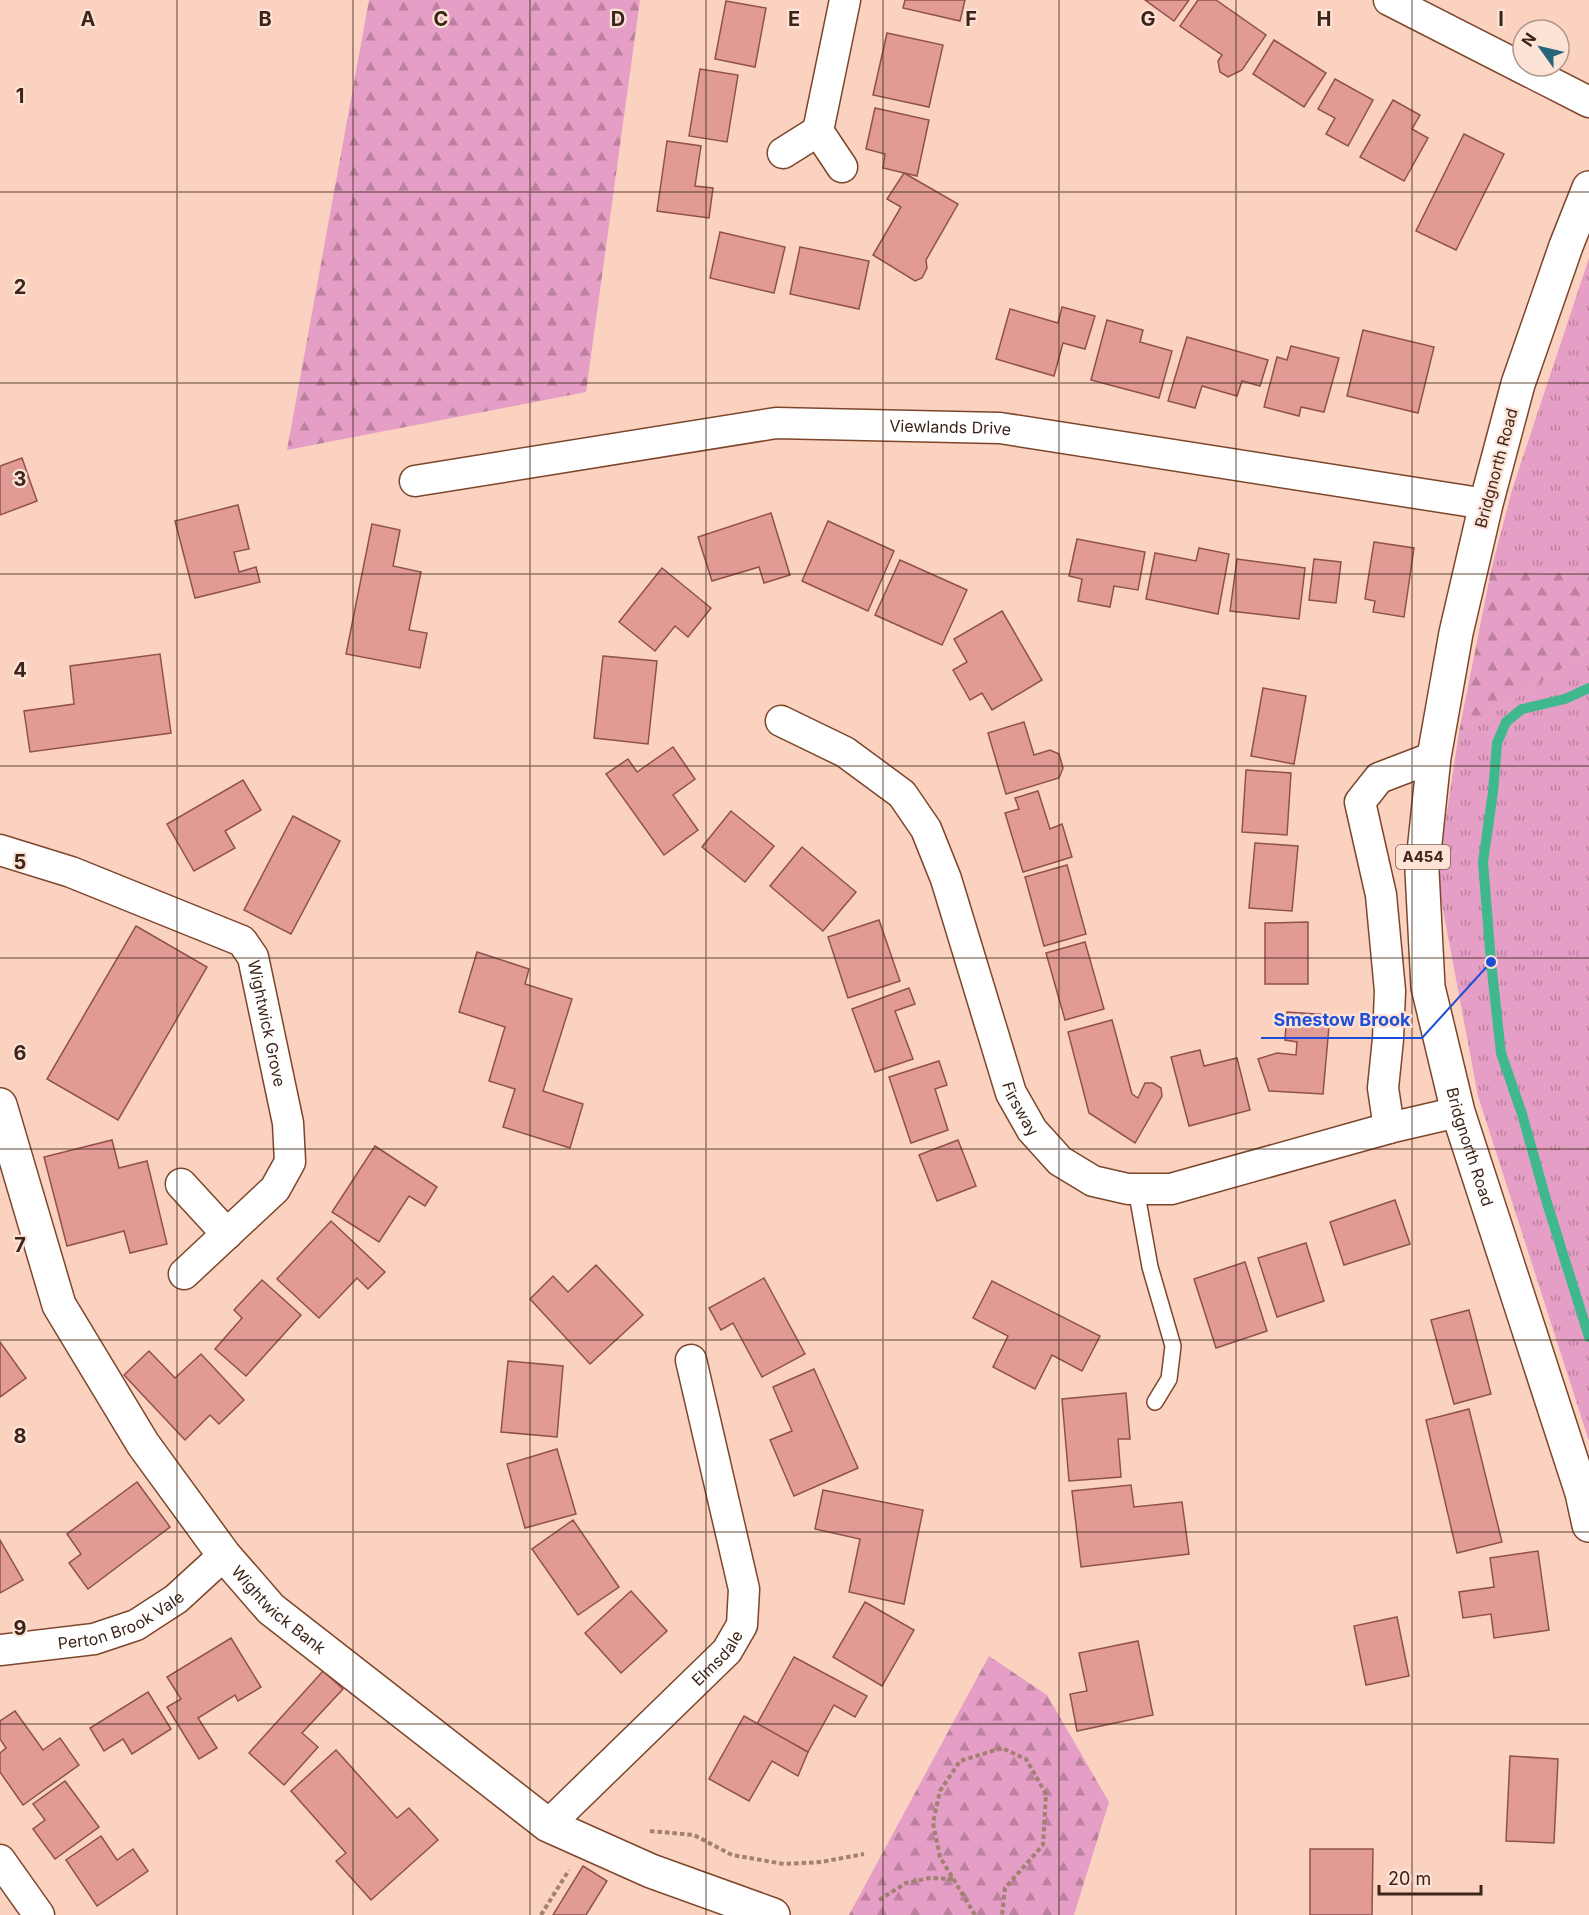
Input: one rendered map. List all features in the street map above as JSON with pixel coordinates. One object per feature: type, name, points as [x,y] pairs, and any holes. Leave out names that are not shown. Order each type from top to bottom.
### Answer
[{"type":"main road","name":"Bridgnorth Road","points":[[1589,188],[1566,246],[1518,384],[1486,504],[1456,633],[1434,757],[1422,871],[1428,987],[1458,1112],[1582,1493],[1589,1525]]},
{"type":"main road","name":"Wightwick Bank","points":[[0,1105],[59,1305],[143,1444],[224,1556],[271,1609],[548,1825],[651,1871],[773,1915]]},
{"type":"street","points":[[842,167],[818,130],[844,0]]},
{"type":"street","points":[[1389,0],[1589,102]]},
{"type":"street","points":[[783,153],[818,130]]},
{"type":"street","name":"Viewlands Drive","points":[[414,481],[776,423],[989,427],[1486,504]]},
{"type":"street","name":"Firsway","points":[[780,721],[845,752],[902,794],[926,829],[946,879],[1011,1093],[1032,1130],[1060,1161],[1093,1181],[1136,1190],[1171,1189],[1389,1128],[1458,1112]]},
{"type":"street","points":[[1389,1128],[1383,1088],[1390,991],[1381,895],[1360,802],[1379,778],[1434,757]]},
{"type":"street","name":"Wightwick Grove","points":[[0,850],[71,872],[242,941],[253,957],[288,1123],[290,1162],[275,1189],[184,1274]]},
{"type":"street","points":[[181,1184],[227,1234]]},
{"type":"street","name":"Elmsdale","points":[[548,1825],[727,1651],[742,1625],[744,1589],[691,1360]]},
{"type":"street","name":"Perton Brook Vale","points":[[0,1650],[94,1639],[136,1624],[176,1599],[224,1556]]},
{"type":"street","points":[[0,1860],[39,1915]]},
{"type":"lane","points":[[1136,1190],[1150,1267],[1173,1346],[1169,1379],[1155,1402]]},
{"type":"path","points":[[975,1915],[940,1857],[933,1823],[940,1791],[960,1761],[1002,1748],[1026,1759],[1046,1794],[1044,1845],[1005,1888],[1002,1915]]},
{"type":"path","points":[[648,1831],[694,1835],[732,1856],[784,1864],[821,1862],[864,1854]]},
{"type":"path","points":[[541,1915],[587,1842]]},
{"type":"path","points":[[879,1900],[906,1883],[930,1878],[954,1879]]},
{"type":"green space","points":[[369,0],[640,0],[586,392],[287,450]]},
{"type":"green space","points":[[1589,258],[1589,573],[1491,571],[1512,490]]},
{"type":"green space","points":[[1491,571],[1589,573],[1589,651],[1459,732]]},
{"type":"green space","points":[[1589,651],[1589,1441],[1478,1096],[1437,878],[1459,732]]},
{"type":"green space","points":[[989,1656],[1047,1695],[1109,1802],[1074,1915],[849,1915]]},
{"type":"building","points":[[905,0],[965,0],[960,21],[903,8]]},
{"type":"building","points":[[1145,0],[1189,0],[1174,21]]},
{"type":"building","points":[[1198,0],[1216,0],[1266,35],[1242,70],[1228,77],[1220,72],[1218,61],[1222,55],[1180,26]]},
{"type":"building","points":[[726,1],[766,8],[755,67],[715,59]]},
{"type":"building","points":[[887,33],[943,45],[929,107],[873,95]]},
{"type":"building","points":[[1274,40],[1326,73],[1304,107],[1253,74]]},
{"type":"building","points":[[700,69],[738,75],[727,142],[689,136]]},
{"type":"building","points":[[1335,79],[1373,100],[1348,146],[1326,134],[1335,118],[1318,109]]},
{"type":"building","points":[[1393,100],[1420,115],[1412,129],[1428,138],[1404,181],[1360,157]]},
{"type":"building","points":[[875,108],[929,120],[917,176],[883,168],[885,154],[866,149]]},
{"type":"building","points":[[1464,134],[1504,154],[1456,250],[1416,231]]},
{"type":"building","points":[[667,141],[701,146],[695,186],[713,188],[709,218],[657,211]]},
{"type":"building","points":[[904,173],[958,204],[926,260],[927,268],[922,278],[915,281],[873,255],[901,207],[887,199]]},
{"type":"building","points":[[720,232],[785,247],[774,293],[710,278]]},
{"type":"building","points":[[800,247],[869,261],[859,309],[790,294]]},
{"type":"building","points":[[1062,307],[1095,316],[1085,349],[1063,343],[1054,376],[996,359],[1010,309],[1058,323]]},
{"type":"building","points":[[1107,320],[1143,330],[1140,342],[1172,351],[1159,398],[1091,380]]},
{"type":"building","points":[[1363,330],[1434,347],[1418,413],[1347,396]]},
{"type":"building","points":[[1187,337],[1268,360],[1260,386],[1242,381],[1237,396],[1202,386],[1195,408],[1168,401]]},
{"type":"building","points":[[1291,346],[1339,358],[1324,412],[1301,407],[1299,416],[1264,407],[1277,357],[1287,360]]},
{"type":"building","points":[[22,458],[37,501],[0,515],[0,466]]},
{"type":"building","points":[[238,505],[249,549],[234,552],[239,572],[256,567],[260,582],[195,598],[175,521]]},
{"type":"building","points":[[771,513],[790,575],[764,583],[759,567],[712,581],[698,537]]},
{"type":"building","points":[[828,521],[894,551],[868,611],[802,581]]},
{"type":"building","points":[[372,524],[400,530],[393,566],[421,572],[409,630],[427,633],[420,668],[346,654]]},
{"type":"building","points":[[1077,539],[1145,552],[1138,590],[1114,586],[1110,607],[1078,601],[1082,579],[1069,576]]},
{"type":"building","points":[[1374,542],[1414,548],[1404,617],[1373,612],[1375,601],[1365,599]]},
{"type":"building","points":[[1199,548],[1229,554],[1218,614],[1146,599],[1155,553],[1196,561]]},
{"type":"building","points":[[1237,559],[1305,568],[1299,619],[1230,611]]},
{"type":"building","points":[[1314,559],[1341,562],[1336,603],[1309,600]]},
{"type":"building","points":[[900,560],[967,590],[942,645],[875,615]]},
{"type":"building","points":[[662,568],[711,608],[688,637],[675,626],[655,651],[619,622]]},
{"type":"building","points":[[1002,611],[1042,680],[992,710],[982,693],[970,700],[953,670],[967,662],[954,639]]},
{"type":"building","points":[[160,654],[171,733],[30,752],[24,711],[74,704],[70,666]]},
{"type":"building","points":[[603,656],[657,661],[648,744],[594,738]]},
{"type":"building","points":[[1263,688],[1306,696],[1294,764],[1251,756]]},
{"type":"building","points":[[1024,722],[1034,755],[1050,750],[1059,754],[1063,768],[1059,778],[1006,794],[988,733]]},
{"type":"building","points":[[673,747],[695,779],[673,795],[698,830],[664,855],[606,774],[628,759],[637,772]]},
{"type":"building","points":[[1246,770],[1291,773],[1287,835],[1242,832]]},
{"type":"building","points":[[243,780],[261,810],[225,831],[235,848],[194,871],[167,824]]},
{"type":"building","points":[[1038,791],[1050,829],[1062,824],[1072,857],[1023,872],[1005,813],[1019,809],[1015,798]]},
{"type":"building","points":[[731,811],[774,846],[745,882],[702,847]]},
{"type":"building","points":[[293,816],[340,841],[291,934],[244,910]]},
{"type":"building","points":[[1255,843],[1298,846],[1292,911],[1249,908]]},
{"type":"building","points":[[802,847],[856,892],[823,931],[770,886]]},
{"type":"building","points":[[1067,865],[1086,934],[1044,946],[1025,877]]},
{"type":"building","points":[[879,920],[900,981],[848,998],[828,937]]},
{"type":"building","points":[[1308,922],[1308,984],[1265,984],[1265,923]]},
{"type":"building","points":[[136,926],[207,967],[118,1120],[47,1079]]},
{"type":"building","points":[[1085,942],[1104,1009],[1065,1020],[1046,953]]},
{"type":"building","points":[[477,952],[529,969],[525,984],[572,999],[543,1091],[583,1104],[570,1148],[503,1127],[515,1089],[489,1081],[505,1027],[459,1012]]},
{"type":"building","points":[[909,988],[915,1004],[895,1011],[913,1059],[875,1072],[852,1009]]},
{"type":"building","points":[[1287,1012],[1330,1015],[1323,1094],[1269,1091],[1258,1059],[1277,1053],[1296,1055],[1297,1042],[1285,1040]]},
{"type":"building","points":[[1112,1020],[1132,1094],[1138,1098],[1145,1083],[1153,1083],[1161,1088],[1162,1096],[1135,1143],[1089,1113],[1068,1032]]},
{"type":"building","points":[[1200,1050],[1204,1066],[1237,1058],[1250,1110],[1189,1126],[1171,1057]]},
{"type":"building","points":[[939,1061],[947,1085],[935,1089],[948,1130],[911,1143],[889,1077]]},
{"type":"building","points":[[112,1140],[119,1168],[147,1161],[167,1244],[130,1253],[124,1231],[67,1246],[44,1157]]},
{"type":"building","points":[[958,1140],[976,1186],[937,1201],[919,1155]]},
{"type":"building","points":[[375,1146],[437,1187],[425,1206],[409,1196],[379,1242],[332,1212]]},
{"type":"building","points":[[1395,1200],[1410,1244],[1344,1265],[1330,1222]]},
{"type":"building","points":[[331,1221],[385,1272],[368,1289],[357,1278],[319,1318],[277,1279]]},
{"type":"building","points":[[1306,1243],[1324,1301],[1277,1317],[1258,1258]]},
{"type":"building","points":[[1245,1262],[1267,1331],[1216,1348],[1194,1279]]},
{"type":"building","points":[[596,1265],[643,1315],[590,1364],[530,1299],[553,1276],[568,1292]]},
{"type":"building","points":[[764,1278],[805,1354],[762,1377],[733,1323],[721,1330],[709,1308]]},
{"type":"building","points":[[262,1280],[301,1315],[246,1376],[215,1349],[242,1318],[234,1310]]},
{"type":"building","points":[[992,1281],[1100,1336],[1082,1371],[1052,1355],[1035,1389],[993,1367],[1008,1336],[973,1318]]},
{"type":"building","points":[[1469,1310],[1491,1394],[1454,1404],[1431,1320]]},
{"type":"building","points":[[0,1342],[26,1378],[0,1397]]},
{"type":"building","points":[[149,1351],[175,1378],[201,1354],[244,1400],[219,1424],[210,1415],[185,1440],[124,1375]]},
{"type":"building","points":[[508,1361],[563,1366],[557,1437],[501,1432]]},
{"type":"building","points":[[814,1369],[858,1468],[794,1496],[770,1440],[792,1431],[773,1387]]},
{"type":"building","points":[[1126,1393],[1130,1439],[1118,1439],[1121,1477],[1069,1481],[1062,1399]]},
{"type":"building","points":[[1469,1409],[1502,1542],[1457,1553],[1426,1420]]},
{"type":"building","points":[[557,1449],[576,1514],[525,1528],[507,1464]]},
{"type":"building","points":[[137,1482],[170,1527],[88,1589],[69,1563],[81,1554],[67,1534]]},
{"type":"building","points":[[1131,1485],[1134,1507],[1182,1502],[1189,1554],[1081,1567],[1072,1491]]},
{"type":"building","points":[[823,1490],[923,1510],[904,1604],[849,1592],[860,1539],[815,1529]]},
{"type":"building","points":[[573,1520],[619,1587],[578,1615],[532,1549]]},
{"type":"building","points":[[0,1540],[23,1580],[0,1593]]},
{"type":"building","points":[[1538,1551],[1549,1630],[1494,1638],[1491,1614],[1463,1618],[1459,1592],[1494,1587],[1490,1558]]},
{"type":"building","points":[[631,1591],[667,1631],[621,1673],[585,1633]]},
{"type":"building","points":[[865,1602],[914,1630],[882,1686],[833,1657]]},
{"type":"building","points":[[1397,1617],[1409,1676],[1366,1685],[1354,1626]]},
{"type":"building","points":[[231,1638],[261,1687],[238,1701],[235,1695],[198,1718],[217,1748],[199,1759],[167,1707],[181,1699],[167,1677]]},
{"type":"building","points":[[1138,1641],[1153,1715],[1077,1731],[1070,1694],[1087,1691],[1079,1653]]},
{"type":"building","points":[[794,1657],[867,1696],[855,1717],[834,1705],[808,1752],[757,1724]]},
{"type":"building","points":[[323,1671],[343,1689],[302,1733],[318,1747],[284,1785],[249,1753]]},
{"type":"building","points":[[148,1692],[171,1729],[132,1754],[123,1739],[104,1751],[90,1728]]},
{"type":"building","points":[[15,1711],[43,1750],[60,1738],[79,1765],[23,1805],[0,1772],[0,1753],[6,1748],[0,1739],[0,1721]]},
{"type":"building","points":[[744,1716],[808,1752],[798,1776],[772,1761],[749,1801],[709,1779]]},
{"type":"building","points":[[336,1750],[397,1818],[409,1808],[438,1840],[371,1900],[336,1861],[346,1853],[291,1791]]},
{"type":"building","points":[[1510,1756],[1558,1759],[1554,1843],[1506,1841]]},
{"type":"building","points":[[65,1781],[99,1827],[55,1859],[33,1829],[45,1820],[33,1804]]},
{"type":"building","points":[[101,1836],[117,1860],[133,1849],[148,1871],[97,1906],[66,1860]]},
{"type":"building","points":[[1310,1849],[1373,1849],[1372,1915],[1310,1915]]},
{"type":"building","points":[[583,1866],[607,1881],[586,1915],[553,1915]]},
{"type":"waterway","points":[[1589,688],[1565,699],[1522,709],[1506,722],[1497,743],[1483,862],[1501,1053],[1522,1114],[1589,1337]]},
{"type":"place","name":"Smestow Brook","points":[[1491,962]]}]
